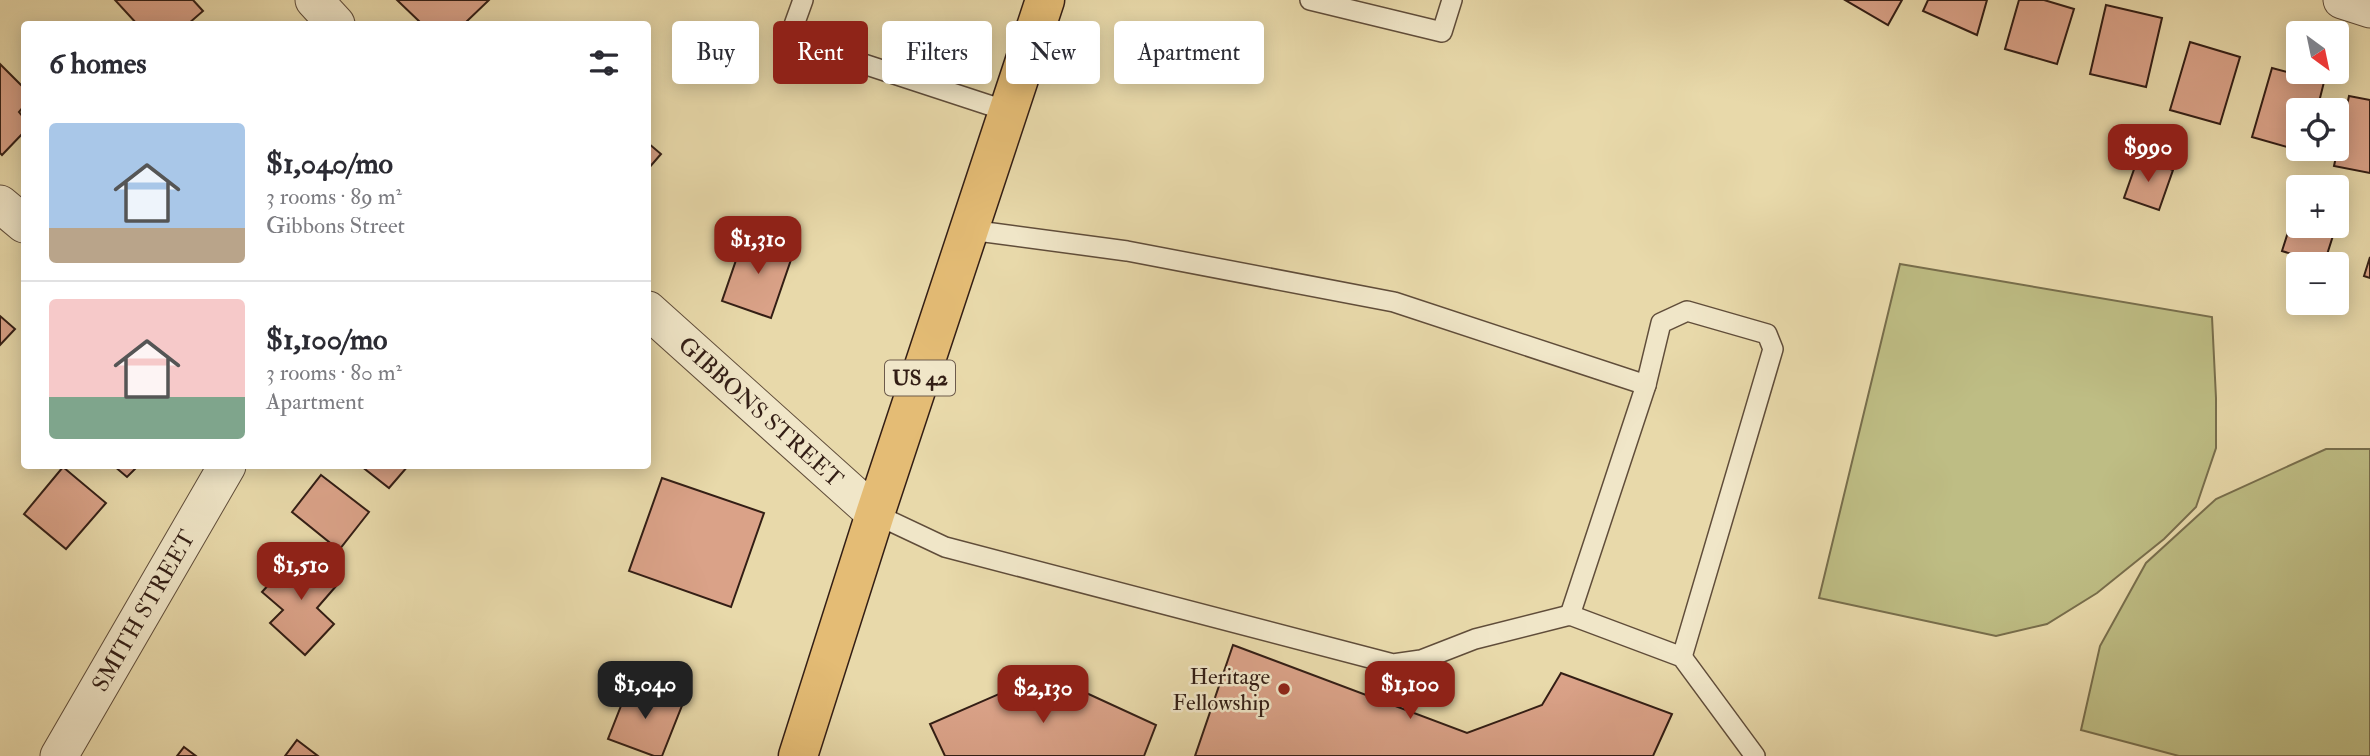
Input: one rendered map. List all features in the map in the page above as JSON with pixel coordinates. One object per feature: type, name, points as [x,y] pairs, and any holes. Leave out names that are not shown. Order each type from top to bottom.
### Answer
[{"type":"main road","name":"US 42","points":[[798,756],[1045,0]]},
{"type":"street","points":[[314,0],[333,21]]},
{"type":"street","points":[[2342,0],[2370,9]]},
{"type":"street","points":[[0,204],[21,222]]},
{"type":"street","name":"GIBBONS STREET","points":[[651,313],[875,514]]},
{"type":"street","name":"SMITH STREET","points":[[59,756],[225,469]]},
{"type":"lane","points":[[803,0],[794,25],[824,51],[1007,111]]},
{"type":"lane","points":[[1310,0],[1342,4],[1442,32],[1452,0]]},
{"type":"lane","points":[[970,230],[1127,251],[1394,302],[1646,385]]},
{"type":"lane","points":[[1570,615],[1646,385],[1661,323],[1687,311],[1767,334],[1773,349],[1682,657]]},
{"type":"lane","points":[[875,514],[945,547],[1393,664],[1421,660],[1475,639],[1570,615],[1682,657],[1755,756]]},
{"type":"shaded area","points":[[1900,264],[2212,317],[2216,448],[2196,507],[2164,539],[2097,593],[2047,624],[1996,636],[1819,598]]},
{"type":"shaded area","points":[[2326,449],[2370,449],[2370,756],[2179,756],[2081,730],[2100,646],[2146,563],[2216,499]]},
{"type":"building","points":[[115,0],[193,0],[203,11],[191,21],[134,21]]},
{"type":"building","points":[[397,0],[489,0],[467,21],[419,21]]},
{"type":"building","points":[[1845,0],[1902,0],[1888,25]]},
{"type":"building","points":[[1928,0],[1987,0],[1977,35],[1923,11]]},
{"type":"building","points":[[2019,0],[2044,0],[2074,9],[2057,64],[2005,49]]},
{"type":"building","points":[[2106,5],[2162,18],[2146,87],[2090,74]]},
{"type":"building","points":[[2190,42],[2240,57],[2220,124],[2170,110]]},
{"type":"building","points":[[0,64],[21,85],[21,135],[2,155]]},
{"type":"building","points":[[2272,68],[2286,72],[2286,84],[2324,84],[2320,98],[2286,98],[2286,147],[2252,137]]},
{"type":"building","points":[[2349,98],[2370,100],[2370,173],[2334,166],[2335,161],[2349,161]]},
{"type":"building","points":[[651,146],[661,154],[651,166]]},
{"type":"building","points":[[2138,158],[2173,170],[2159,210],[2124,198]]},
{"type":"building","points":[[745,234],[794,251],[771,318],[722,301]]},
{"type":"building","points":[[2286,238],[2332,238],[2328,252],[2282,251]]},
{"type":"building","points":[[2370,257],[2370,278],[2364,276]]},
{"type":"building","points":[[0,316],[15,329],[0,345]]},
{"type":"building","points":[[61,469],[65,469],[106,503],[66,549],[24,514]]},
{"type":"building","points":[[118,469],[135,469],[127,477]]},
{"type":"building","points":[[365,469],[405,469],[389,488]]},
{"type":"building","points":[[321,475],[369,512],[339,550],[292,512]]},
{"type":"building","points":[[662,478],[764,513],[731,607],[629,571]]},
{"type":"building","points":[[299,551],[337,585],[317,608],[334,624],[305,655],[270,623],[283,610],[262,592]]},
{"type":"building","name":"Heritage Fellowship","points":[[1233,645],[1467,733],[1542,705],[1561,673],[1672,714],[1653,756],[1195,756]]},
{"type":"building","points":[[1045,674],[1156,725],[1144,756],[945,756],[930,724]]},
{"type":"building","points":[[630,683],[683,703],[662,756],[654,756],[608,739]]},
{"type":"building","points":[[297,740],[318,756],[285,756]]},
{"type":"building","points":[[184,747],[196,756],[177,756]]},
{"type":"place","name":"Heritage Fellowship","points":[[1284,689]]}]
